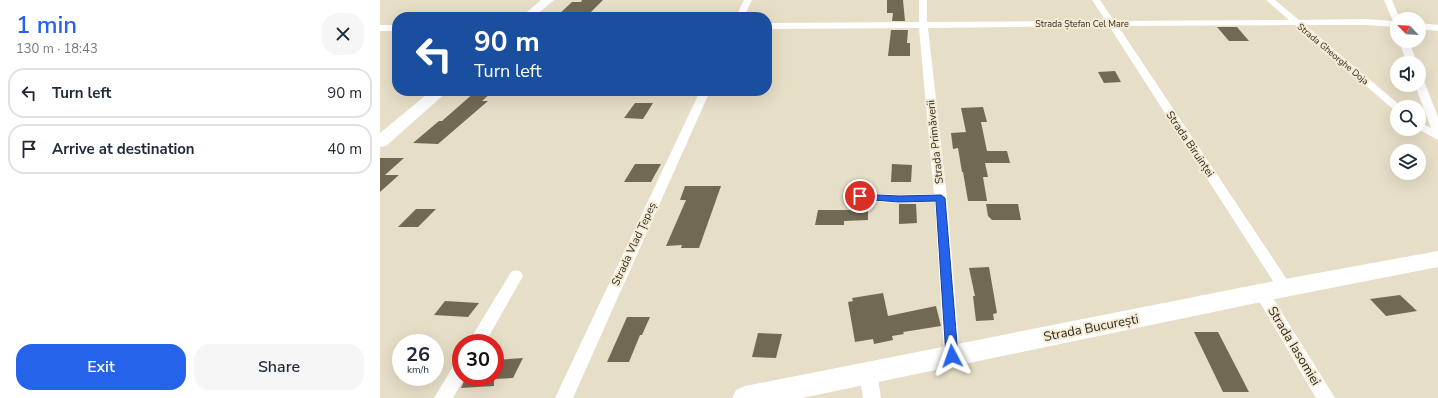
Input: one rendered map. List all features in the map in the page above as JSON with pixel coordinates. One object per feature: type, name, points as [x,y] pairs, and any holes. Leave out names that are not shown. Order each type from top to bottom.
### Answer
[{"type":"main road","points":[[533,12],[548,0]]},
{"type":"main road","points":[[380,142],[434,96]]},
{"type":"main road","name":"Strada București","points":[[745,398],[1263,294],[1285,288],[1438,259]]},
{"type":"street","points":[[742,12],[748,0]]},
{"type":"street","name":"Strada Primăverii","points":[[922,0],[923,25],[941,198],[952,356]]},
{"type":"street","name":"Strada Biruinței","points":[[1096,0],[1285,288]]},
{"type":"street","name":"Strada Gheorghe Doja","points":[[1270,0],[1390,101]]},
{"type":"street","points":[[1388,0],[1393,12]]},
{"type":"street","name":"Strada Ștefan Cel Mare","points":[[772,26],[1390,22]]},
{"type":"street","points":[[1426,27],[1438,28]]},
{"type":"street","points":[[380,28],[392,28]]},
{"type":"street","points":[[1423,92],[1438,132]]},
{"type":"street","name":"Strada Vlad Țepeș","points":[[564,398],[703,96]]},
{"type":"street","points":[[1426,130],[1438,138]]},
{"type":"street","points":[[860,196],[899,199],[941,198]]},
{"type":"street","points":[[481,334],[516,276]]},
{"type":"street","name":"Strada Iasomiei","points":[[1263,294],[1326,398]]},
{"type":"street","points":[[868,373],[872,398]]},
{"type":"street","points":[[443,398],[452,383]]},
{"type":"building","points":[[582,0],[603,0],[591,12],[561,12],[572,2],[581,2]]},
{"type":"building","points":[[887,0],[903,0],[905,21],[892,21],[893,13],[887,13]]},
{"type":"building","points":[[1217,27],[1237,27],[1249,41],[1229,41]]},
{"type":"building","points":[[891,30],[908,30],[907,43],[910,43],[910,56],[888,56]]},
{"type":"building","points":[[1115,71],[1121,82],[1104,83],[1098,72]]},
{"type":"building","points":[[470,96],[488,96],[482,101],[488,101],[438,144],[413,143],[439,121],[442,121]]},
{"type":"building","points":[[635,103],[653,103],[643,119],[624,118]]},
{"type":"building","points":[[983,107],[987,122],[981,122],[987,151],[1007,151],[1010,163],[985,163],[988,177],[983,177],[987,201],[968,201],[958,148],[953,149],[951,133],[966,132],[961,108]]},
{"type":"building","points":[[380,158],[404,158],[385,175],[399,175],[380,192]]},
{"type":"building","points":[[635,164],[661,164],[651,182],[624,182]]},
{"type":"building","points":[[892,164],[912,165],[911,182],[891,182]]},
{"type":"building","points":[[685,186],[721,186],[699,248],[681,248],[682,245],[666,246],[686,200],[680,200]]},
{"type":"building","points":[[852,204],[868,204],[868,220],[844,221],[844,225],[815,225],[818,210],[851,210]]},
{"type":"building","points":[[899,204],[916,204],[917,223],[899,224]]},
{"type":"building","points":[[986,204],[1018,204],[1021,220],[992,220],[988,216]]},
{"type":"building","points":[[416,209],[436,209],[418,227],[398,227]]},
{"type":"building","points":[[989,267],[997,313],[993,314],[994,320],[976,321],[973,296],[975,296],[969,268]]},
{"type":"building","points":[[883,293],[888,316],[936,306],[941,326],[903,332],[904,334],[892,336],[893,340],[874,344],[873,339],[855,342],[848,302],[853,301],[852,298]]},
{"type":"building","points":[[1400,295],[1417,311],[1386,316],[1370,299]]},
{"type":"building","points":[[445,301],[479,303],[468,317],[434,315]]},
{"type":"building","points":[[627,317],[650,317],[642,335],[640,335],[629,362],[607,362]]},
{"type":"building","points":[[1194,332],[1218,332],[1249,392],[1223,392]]},
{"type":"building","points":[[758,333],[782,334],[776,358],[752,357]]},
{"type":"building","points":[[523,358],[513,378],[504,378],[504,359]]},
{"type":"building","points":[[462,386],[494,386],[461,388]]},
{"type":"route","points":[[860,196],[899,199],[941,198],[952,356]]}]
